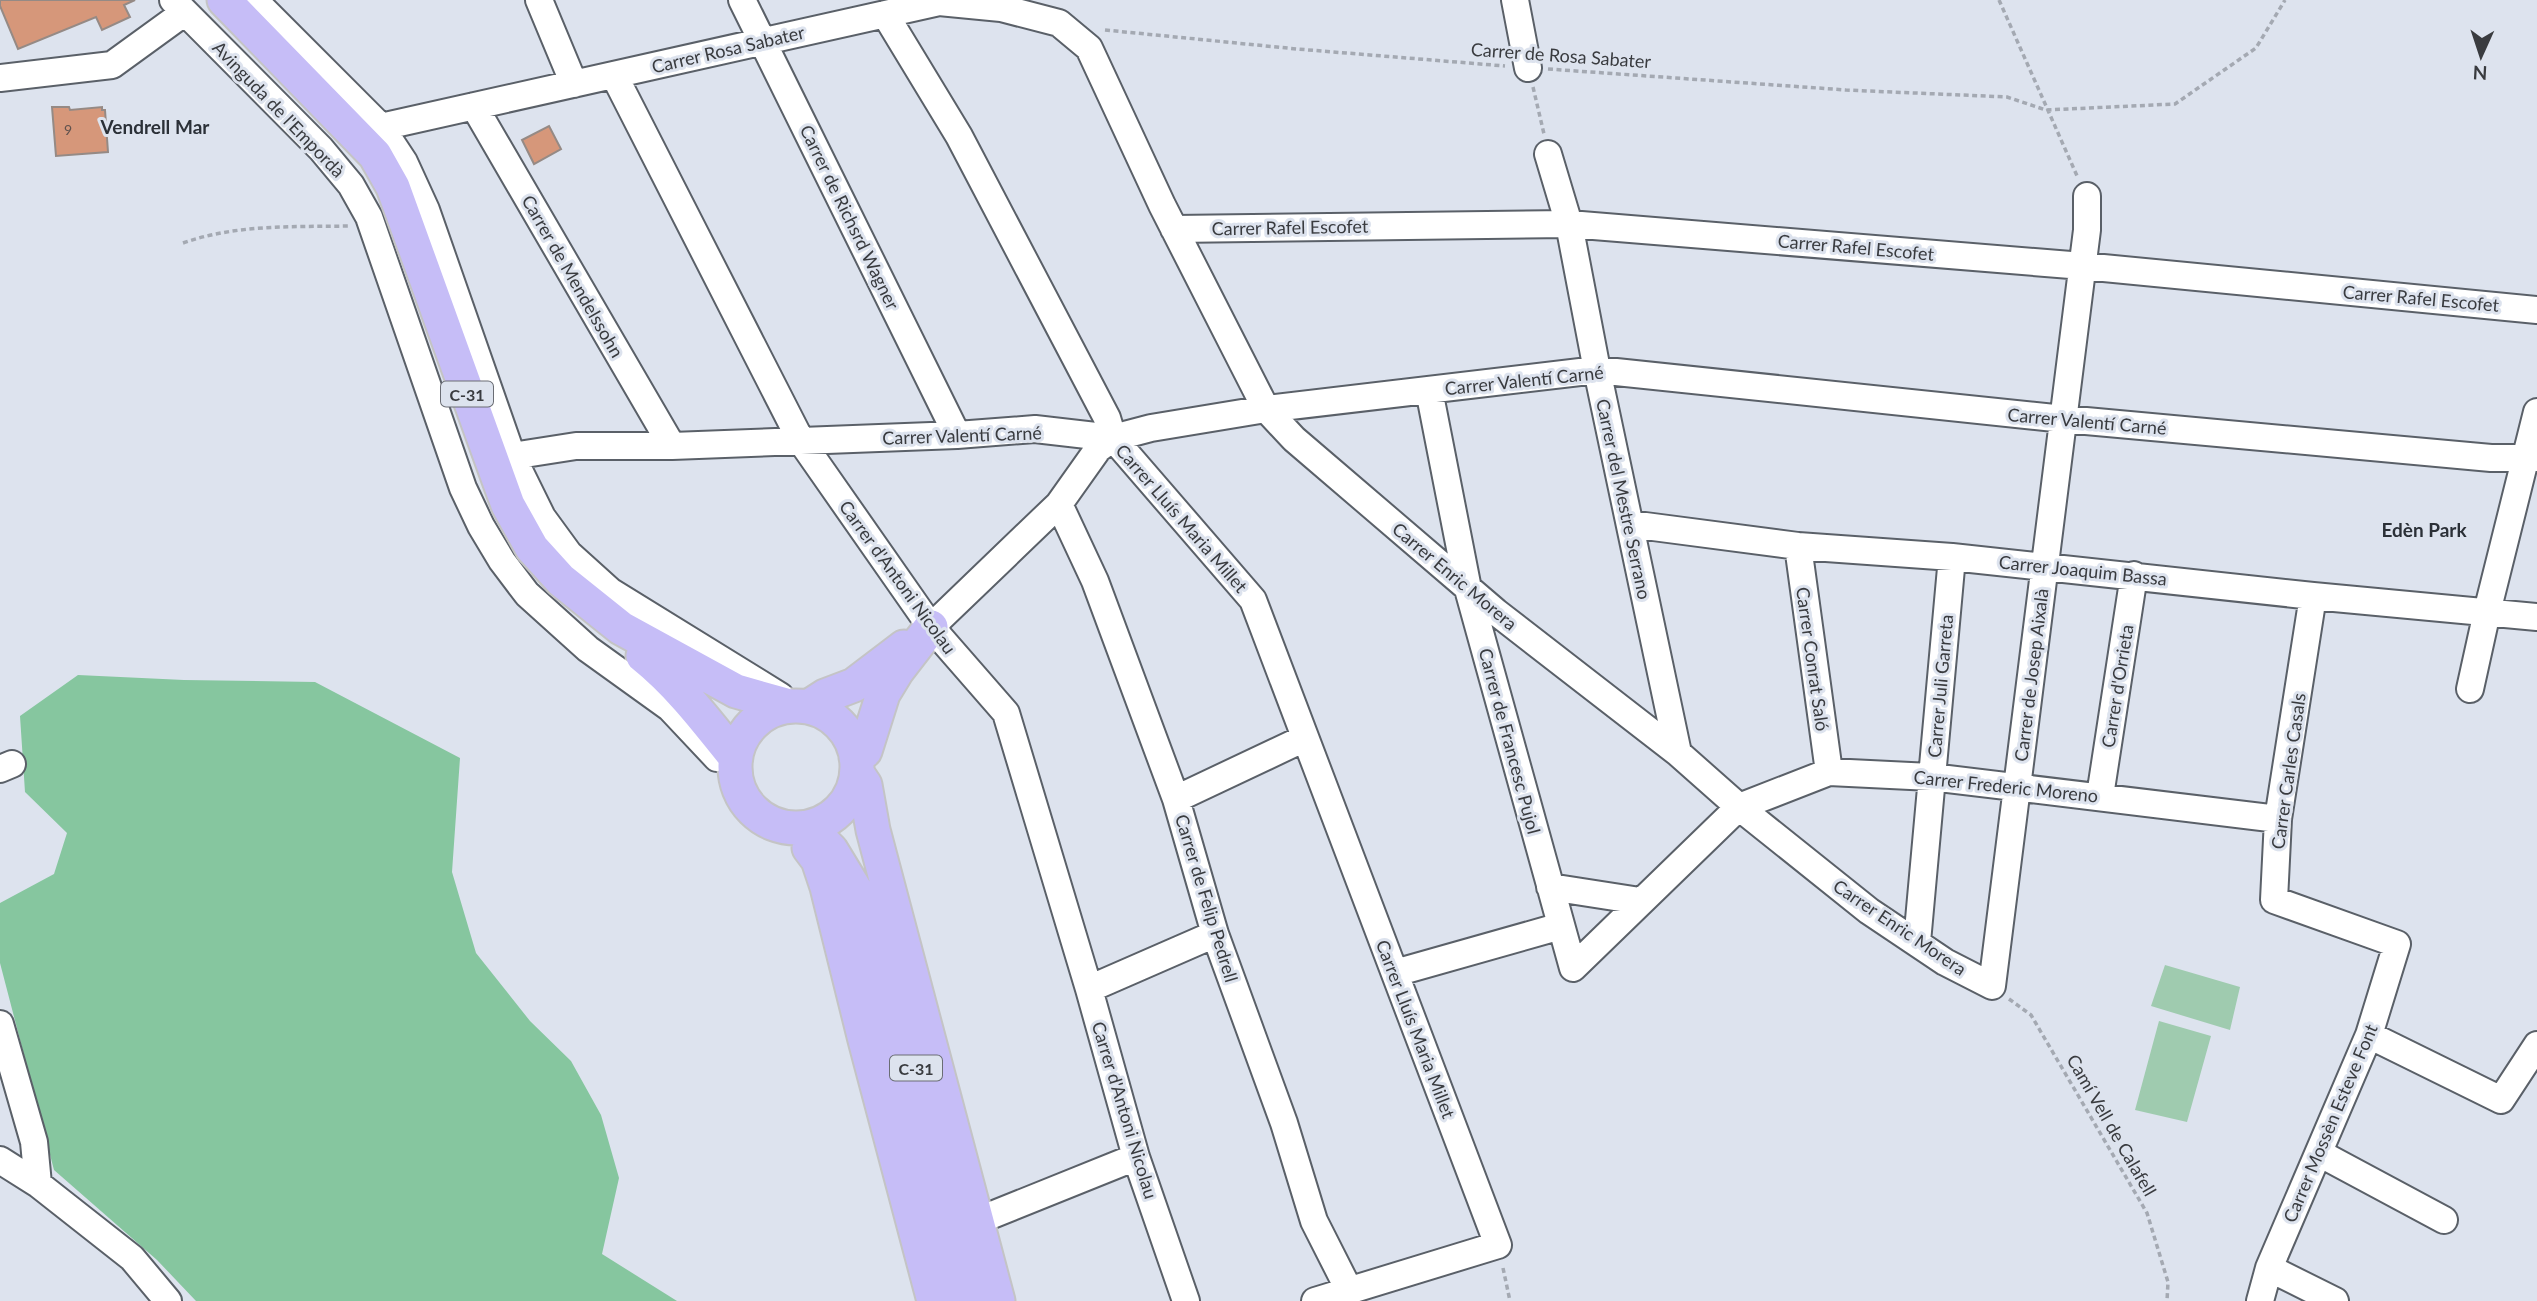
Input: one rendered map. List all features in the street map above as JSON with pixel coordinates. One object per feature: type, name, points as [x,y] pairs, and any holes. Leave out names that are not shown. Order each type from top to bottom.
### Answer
[{"type":"main road","name":"C-31","points":[[224,0],[375,155],[393,187],[422,260],[465,389],[508,505],[532,548],[561,580],[621,628],[736,691],[830,717],[847,734],[855,774],[854,835],[976,1301]]},
{"type":"main road","name":"C-31","points":[[187,4],[365,162],[500,516],[538,574],[567,600],[663,672],[698,708],[735,763],[737,785],[750,807],[771,823],[797,827],[831,850],[856,891],[965,1301]]},
{"type":"main road","points":[[735,763],[742,738],[754,722],[770,712],[798,706],[854,685],[931,627]]},
{"type":"main road","points":[[931,627],[883,694],[865,751],[841,808],[826,820],[797,827],[818,860],[827,887],[934,1301]]},
{"type":"main road","points":[[855,774],[865,785],[877,843],[998,1301]]},
{"type":"street","points":[[254,0],[380,127],[404,162],[426,210],[512,456],[542,517],[562,545],[610,592],[798,706]]},
{"type":"street","points":[[539,0],[574,84]]},
{"type":"street","name":"Carrer de Richsrd Wagner","points":[[742,0],[957,435]]},
{"type":"street","points":[[1515,0],[1528,68]]},
{"type":"street","name":"Carrer Rosa Sabater","points":[[380,127],[938,1],[1001,8],[1059,23],[1073,34]]},
{"type":"street","points":[[0,78],[112,65],[187,4]]},
{"type":"street","name":"Avinguda de l'Empordà","points":[[187,4],[351,185],[373,226],[463,488],[502,561],[527,594],[588,649],[670,708],[716,758],[735,763]]},
{"type":"street","name":"Carrer Lluís Maria Millet","points":[[885,14],[960,136],[1107,418],[1113,438],[1253,600],[1498,1245]]},
{"type":"street","name":"Carrer Enric Morera","points":[[1073,34],[1089,48],[1174,229],[1266,409],[1294,439],[1496,612],[1678,753],[1739,807],[1869,911],[1945,962],[1992,986]]},
{"type":"street","name":"Carrer d'Antoni Nicolau","points":[[614,75],[801,442],[931,627],[1006,713],[1089,989],[1136,1157],[1186,1301]]},
{"type":"street","name":"Carrer de Mendelssohn","points":[[474,106],[672,446]]},
{"type":"street","name":"Carrer del Mestre Serrano","points":[[1548,154],[1569,224],[1678,753]]},
{"type":"street","name":"Carrer de Josep Aixalà","points":[[1992,986],[2083,266],[2087,196]]},
{"type":"street","name":"Carrer Rafel Escofet","points":[[1174,229],[1569,224],[2083,266],[2537,310]]},
{"type":"street","name":"Carrer Valentí Carné","points":[[512,456],[576,446],[801,442],[1035,429],[1113,438],[1151,428],[1266,409],[1597,370],[2064,419],[2491,458],[2532,457]]},
{"type":"street","name":"Carrer de Francesc Pujol","points":[[1429,390],[1468,589],[1573,968],[1739,807]]},
{"type":"street","points":[[2470,689],[2487,612],[2532,457],[2537,412]]},
{"type":"street","points":[[931,627],[1059,504],[1098,449],[1113,438]]},
{"type":"street","name":"Carrer de Felip Pedrell","points":[[1059,504],[1095,581],[1176,799],[1215,934],[1284,1123],[1314,1221],[1350,1292]]},
{"type":"street","name":"Carrer Joaquim Bassa","points":[[1630,524],[1798,545],[1952,556],[2313,596],[2537,617]]},
{"type":"street","name":"Carrer Conrat Saló","points":[[1798,545],[1829,772]]},
{"type":"street","name":"Carrer Juli Garreta","points":[[1917,942],[1952,556]]},
{"type":"street","name":"Carrer d'Orrieta","points":[[2099,796],[2134,575]]},
{"type":"street","name":"Carrer Carles Casals","points":[[2313,596],[2278,819],[2274,900],[2397,944]]},
{"type":"street","points":[[1176,799],[1305,738]]},
{"type":"street","name":"Carrer Frederic Moreno","points":[[1739,807],[1829,772],[1931,777],[2278,819]]},
{"type":"street","points":[[1550,887],[1640,901]]},
{"type":"street","points":[[1395,973],[1561,926]]},
{"type":"street","points":[[1089,989],[1215,934]]},
{"type":"street","name":"Carrer Mossèn Esteve Font","points":[[2260,1301],[2269,1268],[2369,1035],[2397,944]]},
{"type":"street","points":[[0,1024],[34,1142],[38,1184]]},
{"type":"street","points":[[2369,1035],[2501,1100],[2537,1045]]},
{"type":"street","points":[[2319,1153],[2444,1220]]},
{"type":"street","points":[[977,1221],[1136,1157]]},
{"type":"street","points":[[0,1160],[38,1184],[132,1258],[168,1301]]},
{"type":"street","points":[[1315,1301],[1498,1245]]},
{"type":"street","points":[[2269,1268],[2335,1301]]},
{"type":"path","points":[[1999,0],[2046,110],[2087,196]]},
{"type":"path","points":[[2046,110],[2175,104],[2256,48],[2285,0]]},
{"type":"path","name":"Carrer de Rosa Sabater","points":[[1073,34],[1104,30],[1297,50],[1528,68],[1846,90],[2007,97],[2046,110]]},
{"type":"path","points":[[1528,68],[1548,154]]},
{"type":"path","points":[[183,243],[210,234],[264,227],[373,226]]},
{"type":"path","name":"Camí Vell de Calafell","points":[[1992,986],[2031,1015],[2147,1213],[2168,1282],[2167,1301]]},
{"type":"path","points":[[1498,1245],[1510,1301]]},
{"type":"green space","points":[[78,675],[315,682],[460,758],[452,872],[476,953],[530,1021],[571,1061],[601,1115],[619,1178],[602,1254],[677,1301],[196,1301],[157,1260],[54,1170],[0,963],[0,903],[54,874],[67,833],[25,792],[20,716]]},
{"type":"green space","points":[[2165,965],[2240,987],[2230,1030],[2151,1006]]},
{"type":"green space","points":[[2159,1021],[2211,1036],[2187,1122],[2135,1110]]},
{"type":"building","points":[[0,0],[135,0],[124,5],[130,17],[102,30],[96,17],[18,49]]},
{"type":"building","points":[[52,107],[69,107],[70,110],[102,107],[102,110],[105,110],[108,152],[56,156]]},
{"type":"building","points":[[549,126],[561,149],[534,164],[522,140]]},
{"type":"district","name":"Vendrell Mar","points":[[155,126]]},
{"type":"district","name":"Edèn Park","points":[[2424,529]]}]
